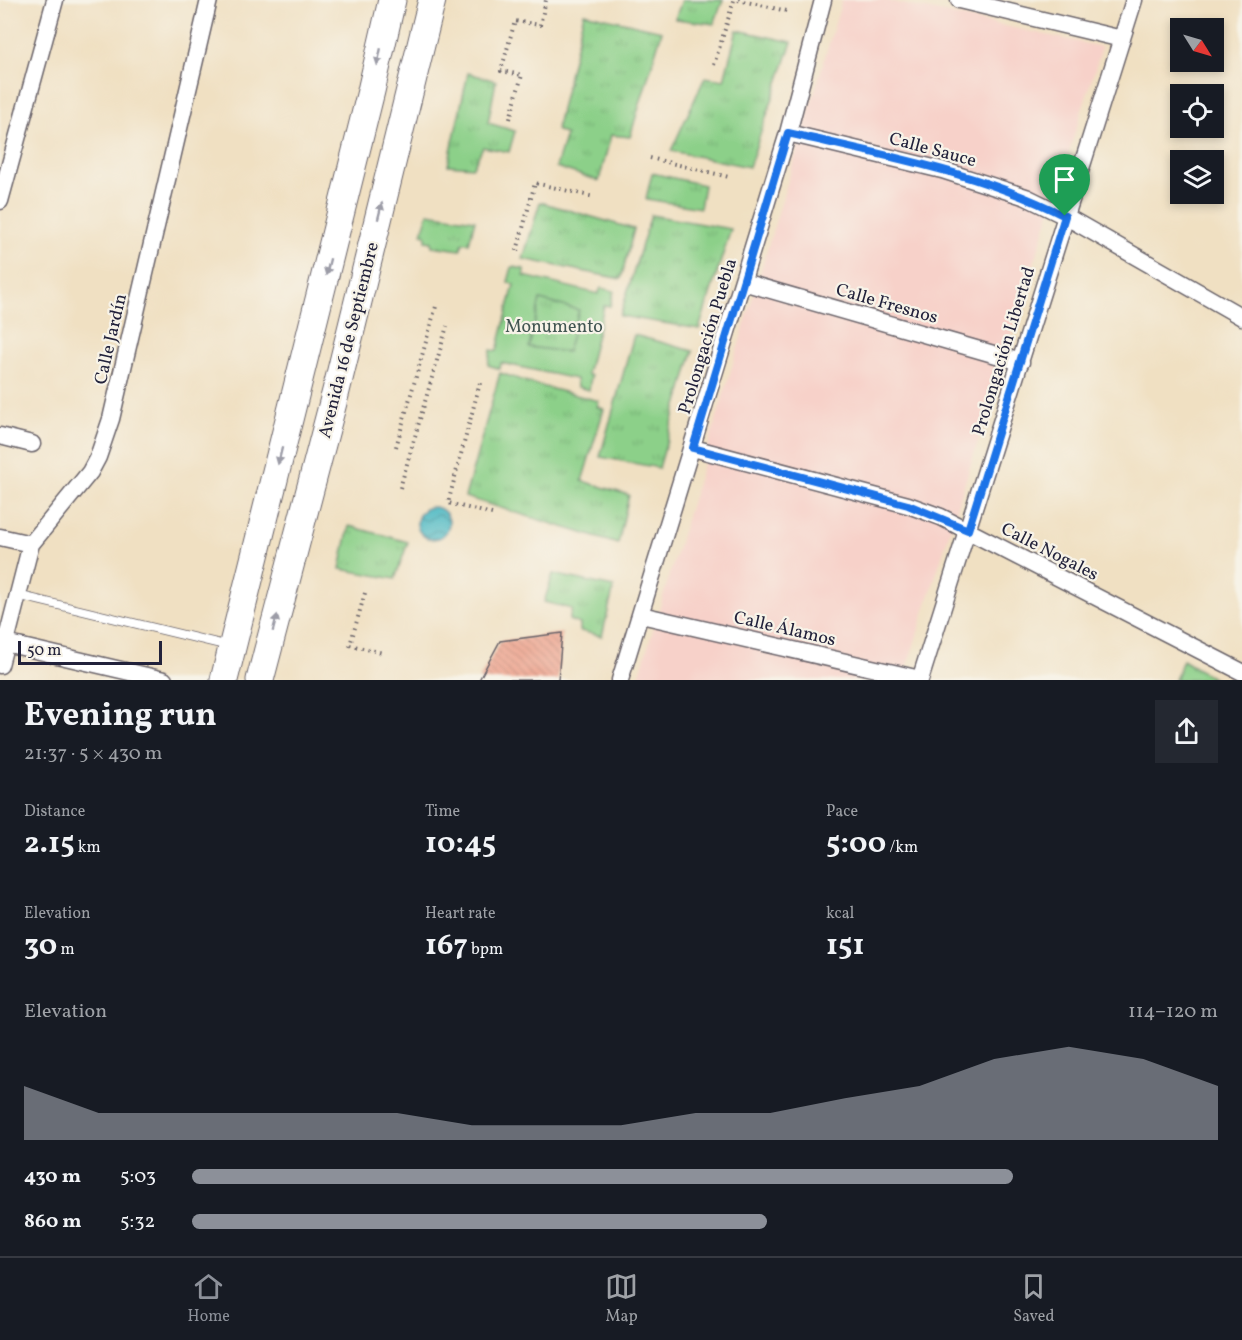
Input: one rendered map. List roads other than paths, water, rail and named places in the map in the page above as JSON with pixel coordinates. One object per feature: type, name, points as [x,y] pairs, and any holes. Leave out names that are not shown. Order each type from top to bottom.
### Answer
[{"type":"main road","name":"Avenida 16 de Septiembre","points":[[224,680],[369,103],[392,0]]},
{"type":"main road","name":"Avenida 16 de Septiembre","points":[[260,680],[336,391],[432,0]]},
{"type":"street","points":[[0,201],[55,0]]},
{"type":"street","name":"Calle Jardín","points":[[0,666],[31,544],[90,472],[98,458],[111,419],[209,0]]},
{"type":"street","name":"Prolongación Puebla","points":[[620,680],[788,133],[823,0]]},
{"type":"street","points":[[959,0],[1122,39]]},
{"type":"street","name":"Prolongación Libertad","points":[[920,680],[1134,0]]},
{"type":"street","name":"Calle Sauce","points":[[788,133],[942,170],[1026,197],[1065,216],[1242,317]]},
{"type":"street","name":"Calle Fresnos","points":[[743,282],[1021,362]]},
{"type":"street","points":[[0,436],[32,444]]},
{"type":"street","name":"Calle Nogales","points":[[693,448],[908,505],[968,530],[1242,672]]},
{"type":"street","points":[[0,537],[31,544]]},
{"type":"street","name":"Calle Álamos","points":[[641,615],[920,680]]},
{"type":"street","points":[[5,643],[164,680]]},
{"type":"lane","points":[[17,595],[233,647]]},
{"type":"water","points":[[433,507],[444,512],[449,523],[444,534],[433,539],[422,534],[417,523],[422,512]]},
{"type":"park label","name":"Monumento","points":[[554,326]]}]
